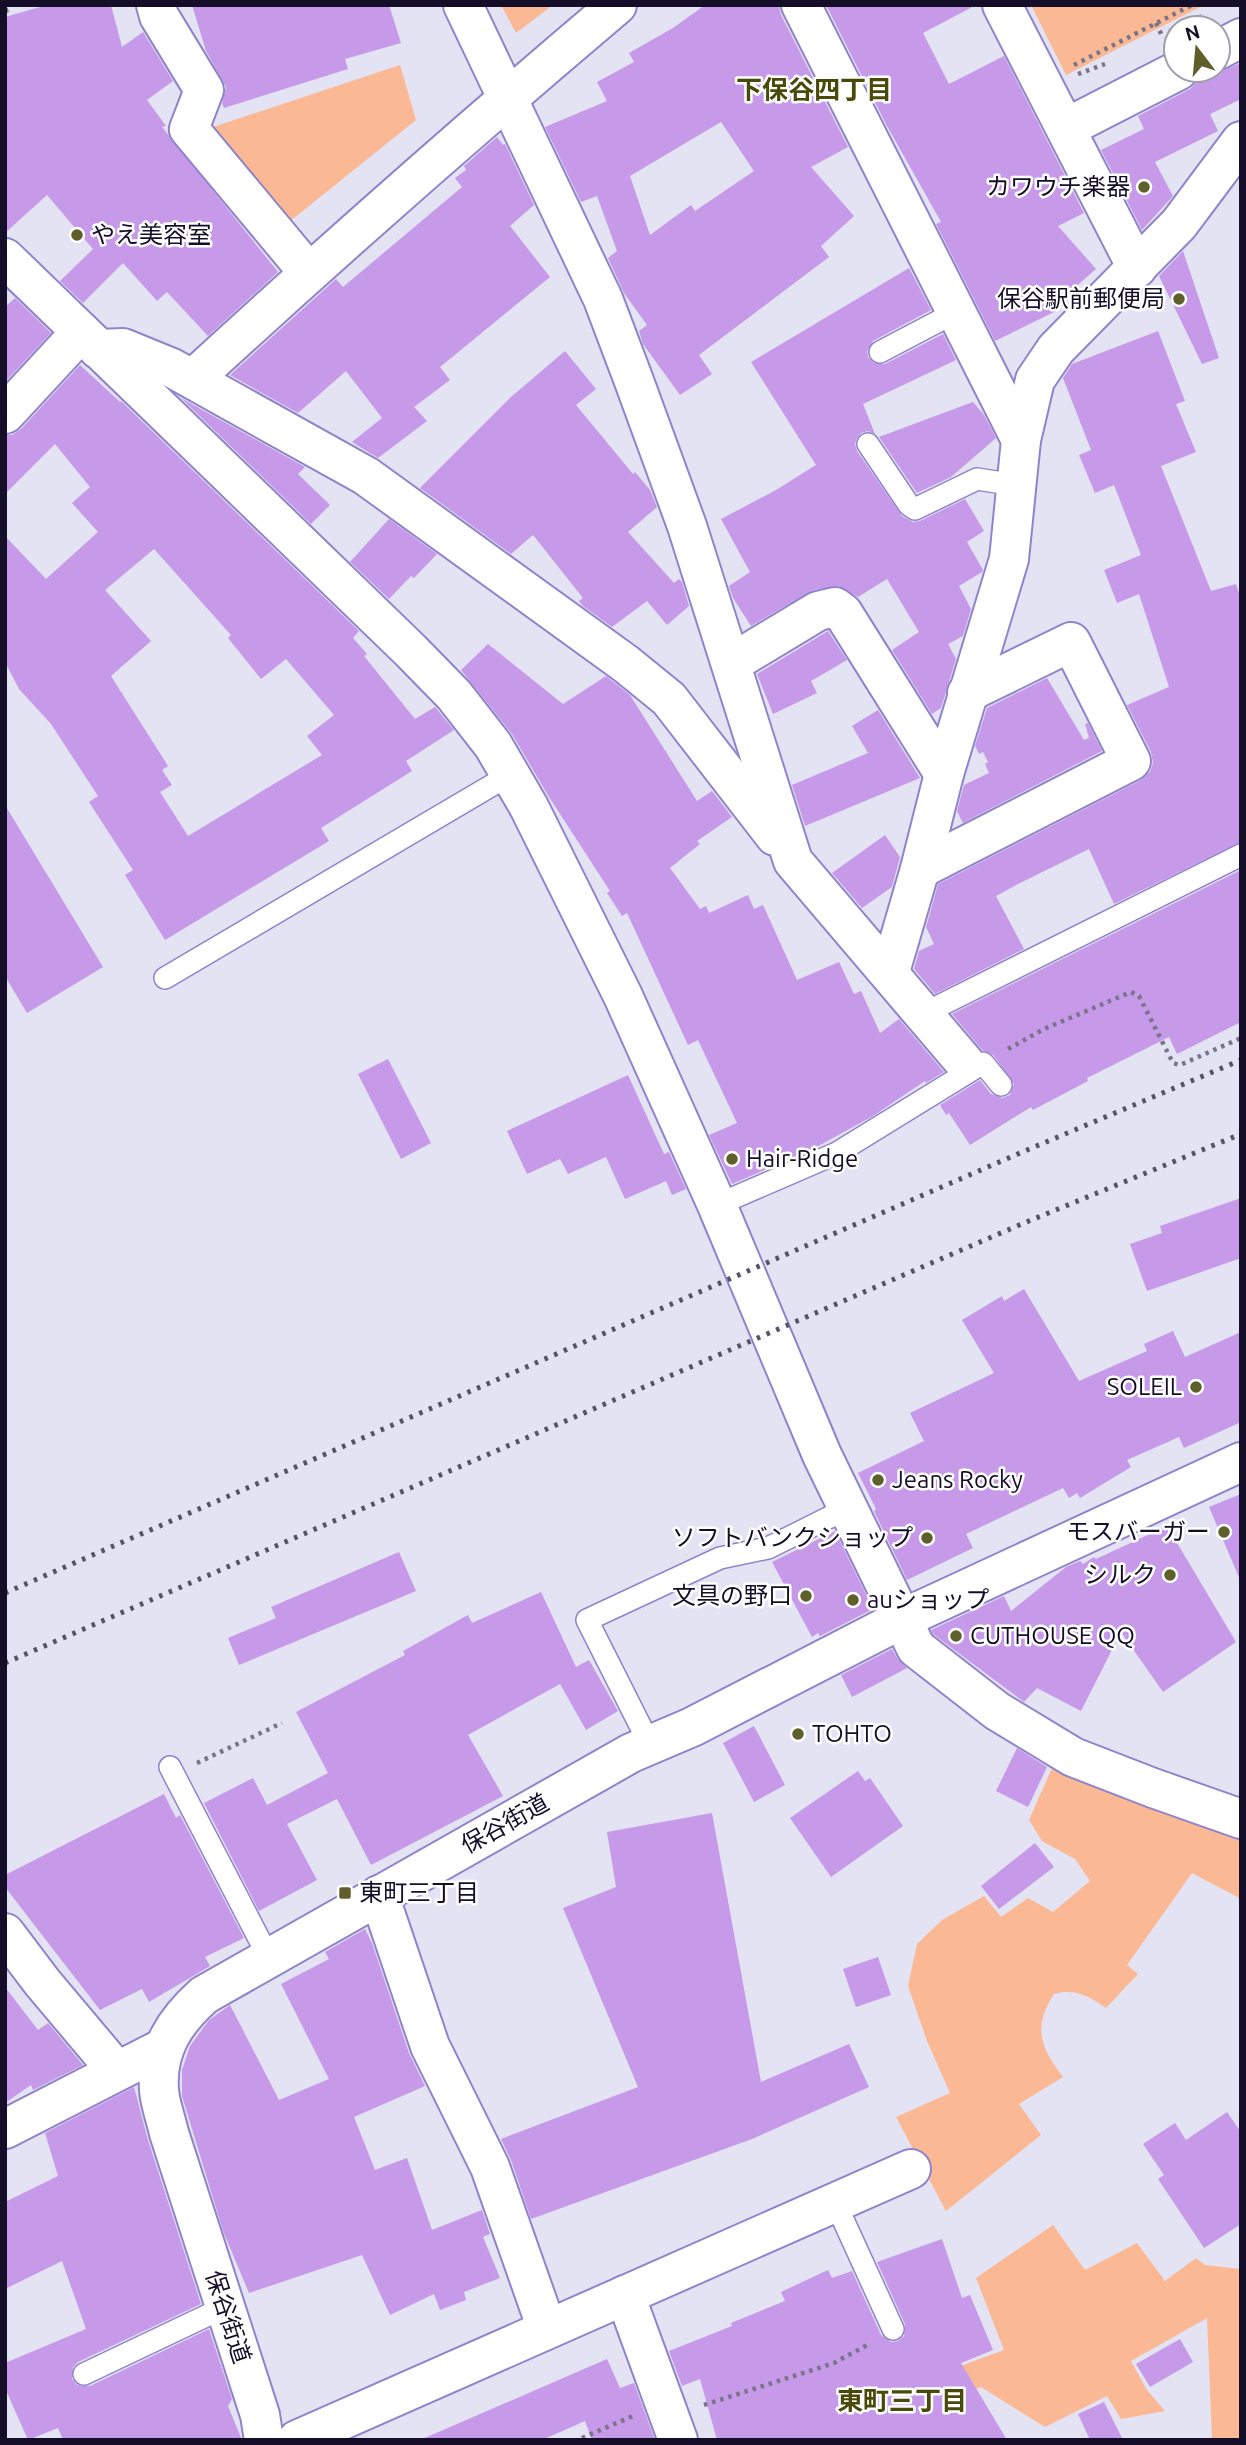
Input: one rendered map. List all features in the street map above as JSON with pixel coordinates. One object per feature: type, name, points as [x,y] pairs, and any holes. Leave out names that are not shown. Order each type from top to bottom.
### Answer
[{"type":"street","points":[[156,5],[159,16],[204,90],[189,129],[309,272]]},
{"type":"street","points":[[463,5],[603,299],[687,526],[793,860]]},
{"type":"street","points":[[193,379],[309,272],[617,5]]},
{"type":"street","points":[[801,5],[1021,440]]},
{"type":"street","points":[[1002,5],[1137,268]]},
{"type":"street","points":[[1066,128],[1162,79]]},
{"type":"street","points":[[890,971],[967,693],[1009,559],[1021,440],[1035,380],[1056,349],[1179,224],[1241,141]]},
{"type":"street","points":[[5,258],[420,660],[454,695],[493,745],[511,774],[623,996],[717,1205],[821,1455],[916,1648],[997,1711],[1073,1756],[1241,1819]]},
{"type":"street","points":[[90,341],[122,348],[172,368],[366,476],[626,664],[669,699],[793,860],[890,971],[923,1014],[973,1066]]},
{"type":"street","points":[[5,414],[90,341]]},
{"type":"street","points":[[730,661],[740,658],[818,611],[835,607],[843,614],[944,774]]},
{"type":"street","points":[[920,869],[1131,761],[1071,642],[967,693]]},
{"type":"street","name":"保谷街道","points":[[264,2440],[260,2415],[169,2133],[159,2090],[160,2066],[177,2021],[204,1995],[631,1753],[692,1727],[902,1619],[1241,1462]]},
{"type":"street","points":[[379,1895],[429,2046],[491,2167],[547,2329]]},
{"type":"street","points":[[5,1933],[42,1982],[117,2070]]},
{"type":"street","points":[[5,2129],[165,2047]]},
{"type":"street","points":[[297,2440],[911,2169]]},
{"type":"street","points":[[625,2295],[671,2419]]},
{"type":"lane","points":[[880,352],[956,312]]},
{"type":"lane","points":[[868,444],[909,505],[915,509],[977,480],[1016,485]]},
{"type":"lane","points":[[166,978],[511,774]]},
{"type":"lane","points":[[923,1014],[1241,855]]},
{"type":"lane","points":[[717,1205],[837,1153],[973,1066],[1001,1085]]},
{"type":"lane","points":[[650,1745],[587,1620],[720,1558],[768,1548],[848,1508]]},
{"type":"lane","points":[[172,1771],[269,1958]]},
{"type":"lane","points":[[835,2202],[893,2329]]},
{"type":"lane","points":[[84,2374],[225,2307]]},
{"type":"path","points":[[5,11],[9,10],[9,5]]},
{"type":"path","points":[[1123,99],[1106,64],[1077,75],[1073,65],[1192,5]]},
{"type":"path","points":[[1156,23],[1162,34]]},
{"type":"path","points":[[973,1066],[1044,1029],[1131,992],[1139,996],[1173,1063],[1180,1065],[1241,1038]]},
{"type":"path","points":[[172,1771],[282,1723]]},
{"type":"path","points":[[582,2438],[671,2419],[834,2362],[893,2329]]},
{"type":"shaded area","points":[[501,5],[553,5],[516,33]]},
{"type":"shaded area","points":[[1031,5],[1204,5],[1186,14],[1162,14],[1162,26],[1066,75]]},
{"type":"shaded area","points":[[400,65],[416,120],[289,222],[216,138],[213,127]]},
{"type":"shaded area","points":[[1056,1759],[1241,1826],[1241,1899],[1192,1873],[1127,1965],[1138,1974],[1106,2008],[1082,1994],[1054,1994],[1047,2006],[1041,2028],[1049,2057],[1063,2077],[1019,2104],[1041,2135],[946,2211],[896,2117],[950,2093],[927,2041],[908,1986],[917,1944],[942,1920],[984,1896],[1001,1917],[1028,1898],[1053,1912],[1090,1881],[1075,1859],[1042,1841],[1029,1820]]},
{"type":"shaded area","points":[[1053,2225],[1085,2270],[1137,2243],[1165,2281],[1196,2258],[1205,2265],[1241,2269],[1241,2440],[1212,2440],[1207,2318],[1131,2361],[1147,2390],[1165,2411],[1121,2419],[1107,2396],[1045,2427],[981,2387],[941,2400],[933,2376],[1004,2350],[976,2278]]},
{"type":"building","points":[[47,5],[111,5],[122,47],[143,32],[173,81],[147,100],[166,126],[162,127],[278,272],[208,336],[167,292],[157,301],[123,263],[83,303],[60,281],[93,249],[47,195],[5,233],[5,17]]},
{"type":"building","points":[[192,5],[389,5],[401,43],[345,59],[348,69],[224,108],[222,103],[226,87],[206,51]]},
{"type":"building","points":[[705,5],[779,5],[781,15],[848,147],[811,167],[854,216],[821,246],[829,257],[699,355],[712,374],[680,395],[643,344],[639,331],[647,325],[624,293],[608,258],[617,251],[597,196],[581,202],[545,127],[607,101],[597,82],[634,62],[629,53],[673,28]],"holes":[[[721,122],[754,171],[695,211],[691,205],[650,235],[630,176]]]},
{"type":"building","points":[[826,5],[976,5],[923,33],[949,84],[1004,56],[1084,213],[1058,226],[1096,269],[1057,303],[1060,309],[995,341],[936,224],[941,222],[887,126]]},
{"type":"building","points":[[1241,63],[1241,99],[1210,114],[1218,131],[1155,162],[1173,196],[1142,230],[1101,150],[1144,129],[1138,116],[1195,84],[1232,84],[1232,67]]},
{"type":"building","points":[[497,137],[505,144],[534,205],[510,226],[550,277],[440,367],[450,380],[414,407],[427,421],[378,458],[352,442],[382,418],[346,371],[298,413],[230,375],[336,279],[343,287],[462,187],[455,178],[466,170],[464,166]]},
{"type":"building","points":[[1183,251],[1219,358],[1202,364],[1159,276]]},
{"type":"building","points":[[909,268],[931,310],[873,341],[867,351],[868,357],[874,363],[885,364],[943,334],[956,360],[863,404],[875,434],[868,431],[861,433],[855,444],[857,451],[902,516],[913,522],[920,521],[965,499],[984,531],[967,542],[983,570],[959,586],[971,609],[963,636],[948,644],[956,659],[941,708],[932,714],[892,650],[919,632],[887,579],[858,597],[839,586],[813,590],[751,626],[733,598],[729,586],[750,572],[721,519],[816,465],[751,362]]},
{"type":"building","points":[[15,298],[51,333],[5,382],[5,307]]},
{"type":"building","points":[[1158,331],[1185,401],[1176,404],[1196,452],[1161,466],[1211,591],[1236,584],[1241,599],[1241,842],[1114,904],[1089,849],[1018,884],[996,896],[1024,949],[935,994],[914,969],[919,951],[934,944],[926,927],[938,884],[1141,780],[1150,772],[1153,763],[1151,752],[1127,705],[1169,687],[1139,594],[1117,603],[1104,570],[1141,555],[1114,485],[1095,493],[1079,455],[1091,450],[1063,378],[1072,364]]},
{"type":"building","points":[[565,351],[596,389],[576,405],[633,474],[635,472],[650,490],[657,507],[628,532],[674,583],[679,579],[682,582],[689,606],[667,625],[647,601],[612,627],[583,606],[579,601],[583,598],[533,535],[511,554],[420,488],[511,397]]},
{"type":"building","points":[[80,365],[121,401],[359,631],[353,638],[367,654],[364,656],[415,719],[435,707],[454,730],[406,761],[412,771],[321,828],[329,841],[165,940],[125,875],[133,870],[89,802],[98,796],[51,724],[19,689],[5,662],[5,536],[46,579],[98,532],[72,503],[90,487],[55,444],[5,494],[5,435],[12,435],[21,429]],"holes":[[[154,549],[231,635],[228,638],[261,679],[286,659],[334,715],[307,736],[322,755],[188,836],[160,792],[172,785],[162,770],[168,766],[111,676],[151,641],[105,590]]]},
{"type":"building","points":[[181,398],[305,467],[298,474],[330,505],[311,524]]},
{"type":"building","points":[[973,402],[984,415],[996,438],[951,477],[917,493],[879,437]]},
{"type":"building","points":[[389,519],[437,554],[389,599],[350,562]]},
{"type":"building","points":[[828,631],[847,660],[811,681],[817,693],[773,714],[757,674]]},
{"type":"building","points":[[488,644],[563,704],[606,676],[630,695],[697,801],[712,791],[732,817],[697,841],[700,844],[670,868],[700,909],[706,906],[709,913],[748,895],[754,909],[763,905],[797,980],[839,962],[854,994],[861,991],[880,1033],[899,1019],[944,1072],[813,1149],[732,1184],[709,1135],[737,1123],[698,1040],[688,1045],[627,913],[622,916],[607,893],[610,891],[512,734],[461,670]]},
{"type":"building","points":[[1047,678],[1084,740],[1089,738],[1085,724],[1088,723],[1102,751],[963,823],[957,811],[964,785],[989,773],[983,752],[979,754],[975,746],[987,708]]},
{"type":"building","points":[[878,710],[920,778],[805,826],[792,785],[868,753],[852,726]]},
{"type":"building","points":[[5,805],[103,967],[27,1013],[5,976]]},
{"type":"building","points":[[885,835],[900,857],[892,887],[862,908],[832,873]]},
{"type":"building","points":[[1241,870],[1241,1022],[1177,1054],[1169,1037],[1087,1078],[1088,1081],[1033,1110],[1031,1107],[970,1145],[949,1113],[946,1115],[940,1105],[980,1080],[991,1094],[1002,1098],[1010,1095],[1014,1084],[993,1055],[982,1050],[952,1014]]},
{"type":"building","points":[[388,1059],[431,1143],[401,1159],[358,1074]]},
{"type":"building","points":[[628,1075],[664,1154],[669,1152],[686,1189],[672,1195],[666,1181],[625,1199],[606,1157],[568,1174],[560,1159],[527,1174],[507,1131]]},
{"type":"building","points":[[1241,1198],[1241,1258],[1147,1291],[1130,1244],[1162,1233],[1160,1226]]},
{"type":"building","points":[[1024,1289],[1079,1381],[1147,1351],[1144,1344],[1173,1331],[1185,1357],[1241,1332],[1241,1422],[1184,1448],[1179,1437],[1127,1460],[1131,1467],[1080,1498],[1077,1493],[1069,1498],[1063,1488],[966,1534],[973,1548],[907,1580],[858,1473],[924,1441],[910,1413],[994,1373],[962,1320],[1002,1296],[1004,1301]]},
{"type":"building","points":[[1241,1494],[1241,1582],[1209,1507]]},
{"type":"building","points":[[1167,1526],[1236,1642],[1163,1692],[1121,1632],[1081,1711],[1037,1688],[1024,1702],[931,1630],[1004,1596],[1011,1611],[1066,1567],[1080,1561],[1083,1564],[1094,1557],[1096,1559]]},
{"type":"building","points":[[835,1531],[873,1609],[820,1636],[818,1633],[812,1637],[772,1562]]},
{"type":"building","points":[[399,1552],[416,1591],[239,1665],[228,1638],[276,1618],[271,1607]]},
{"type":"building","points":[[541,1592],[576,1667],[589,1660],[618,1711],[586,1730],[560,1684],[468,1735],[503,1796],[371,1865],[337,1799],[287,1824],[317,1880],[259,1911],[204,1803],[253,1778],[267,1805],[328,1773],[296,1712],[405,1655],[403,1651],[468,1615],[472,1623]]},
{"type":"building","points":[[892,1649],[907,1668],[852,1697],[841,1675]]},
{"type":"building","points":[[754,1726],[785,1785],[754,1802],[723,1743]]},
{"type":"building","points":[[1017,1748],[1047,1767],[1028,1807],[996,1791]]},
{"type":"building","points":[[858,1771],[865,1781],[870,1778],[903,1826],[831,1877],[790,1818]]},
{"type":"building","points":[[164,1794],[176,1818],[180,1815],[244,1938],[205,1957],[210,1966],[149,2002],[142,1989],[100,2010],[5,1887],[5,1875]]},
{"type":"building","points":[[712,1813],[761,2082],[849,2044],[869,2087],[752,2139],[531,2219],[501,2139],[638,2087],[563,1908],[616,1887],[607,1832]]},
{"type":"building","points":[[1035,1843],[1054,1867],[999,1909],[981,1886]]},
{"type":"building","points":[[365,1929],[409,2053],[425,2086],[354,2117],[375,2170],[407,2158],[432,2230],[482,2210],[490,2234],[483,2237],[500,2278],[464,2292],[466,2300],[440,2310],[434,2294],[390,2315],[362,2255],[249,2293],[223,2231],[182,2096],[182,2070],[190,2046],[209,2020],[230,2005],[279,2100],[329,2079],[281,1984],[329,1959],[325,1952]]},
{"type":"building","points":[[878,1957],[891,1995],[856,2007],[843,1969]]},
{"type":"building","points":[[5,1987],[38,2030],[48,2023],[83,2065],[33,2090],[31,2085],[5,2103]]},
{"type":"building","points":[[134,2087],[148,2140],[201,2304],[78,2362],[73,2367],[72,2379],[77,2385],[90,2386],[209,2329],[232,2399],[228,2406],[242,2440],[63,2440],[58,2428],[28,2440],[5,2388],[5,2363],[86,2329],[62,2261],[5,2289],[5,2202],[58,2176],[45,2133]]},
{"type":"building","points":[[1227,2112],[1241,2132],[1241,2224],[1204,2248],[1158,2179],[1164,2175],[1143,2144],[1175,2123],[1186,2140]]},
{"type":"building","points":[[942,2239],[962,2298],[970,2295],[993,2350],[961,2363],[1007,2440],[717,2440],[700,2379],[682,2386],[669,2351],[785,2301],[781,2292],[828,2270],[832,2278],[852,2271],[881,2335],[891,2342],[898,2341],[904,2336],[905,2324],[877,2262]]},
{"type":"building","points":[[1180,2339],[1193,2362],[1150,2387],[1136,2364]]},
{"type":"building","points":[[607,2359],[620,2388],[634,2383],[655,2440],[592,2440],[585,2421],[542,2440],[420,2440]]},
{"type":"building","points":[[1104,2402],[1123,2440],[1090,2440],[1078,2414]]},
{"type":"railway","points":[[5,1593],[1241,1060]]},
{"type":"railway","points":[[5,1663],[1024,1223],[1241,1134]]},
{"type":"place","name":"カワウチ楽器","points":[[1144,187]]},
{"type":"place","name":"やえ美容室","points":[[77,235]]},
{"type":"place","name":"保谷駅前郵便局","points":[[1179,299]]},
{"type":"place","name":"Hair-Ridge","points":[[732,1159]]},
{"type":"place","name":"SOLEIL","points":[[1196,1387]]},
{"type":"place","name":"Jeans Rocky","points":[[878,1480]]},
{"type":"place","name":"モスバーガー","points":[[1224,1532]]},
{"type":"place","name":"ソフトバンクショップ","points":[[927,1538]]},
{"type":"place","name":"シルク","points":[[1170,1575]]},
{"type":"place","name":"文具の野口","points":[[806,1596]]},
{"type":"place","name":"auショップ","points":[[853,1600]]},
{"type":"place","name":"CUTHOUSE QQ","points":[[956,1636]]},
{"type":"place","name":"TOHTO","points":[[798,1734]]},
{"type":"place","name":"東町三丁目","points":[[345,1893]]},
{"type":"district","name":"下保谷四丁目","points":[[814,90]]},
{"type":"district","name":"東町三丁目","points":[[902,2401]]}]
